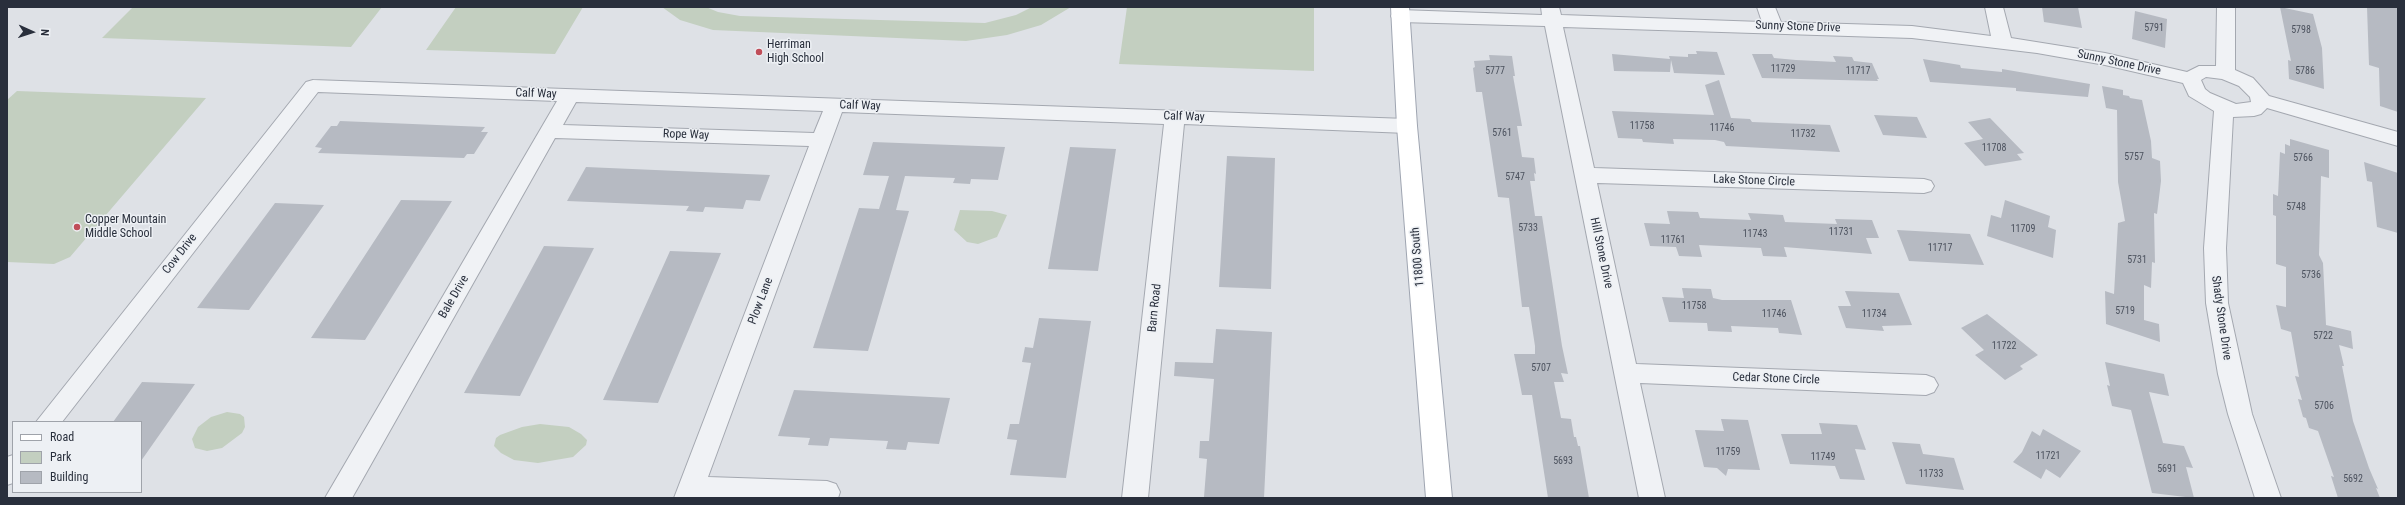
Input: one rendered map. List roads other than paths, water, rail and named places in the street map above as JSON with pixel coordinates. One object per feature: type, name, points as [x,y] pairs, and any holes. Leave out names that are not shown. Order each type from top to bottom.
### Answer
[{"type":"main road","name":"11800 South","points":[[1398,9],[1439,498]]},
{"type":"street","points":[[1766,7],[1774,27]]},
{"type":"street","points":[[1994,7],[2002,42]]},
{"type":"street","points":[[2225,73],[2226,7]]},
{"type":"street","name":"Sunny Stone Drive","points":[[1398,9],[1552,13],[1774,27],[1912,32],[2002,42],[2105,59],[2191,80]]},
{"type":"street","name":"Hill Stone Drive","points":[[1552,13],[1652,498]]},
{"type":"street","points":[[2261,100],[2259,105],[2254,109],[2236,111],[2224,108],[2203,98],[2196,92],[2191,80],[2199,72],[2225,73],[2241,79],[2254,88],[2261,100],[2398,139]]},
{"type":"street","name":"Calf Way","points":[[312,86],[1407,126]]},
{"type":"street","name":"Cow Drive","points":[[49,421],[312,86]]},
{"type":"street","name":"Bale Drive","points":[[338,498],[570,95]]},
{"type":"street","name":"Plow Lane","points":[[689,493],[835,105]]},
{"type":"street","name":"Shady Stone Drive","points":[[2224,108],[2215,248],[2217,303],[2230,374],[2240,414],[2268,498]]},
{"type":"street","name":"Barn Road","points":[[1136,498],[1175,117]]},
{"type":"street","name":"Rope Way","points":[[549,131],[822,140]]},
{"type":"street","name":"Lake Stone Circle","points":[[1585,175],[1924,186]]},
{"type":"street","name":"Cedar Stone Circle","points":[[1626,373],[1926,385]]},
{"type":"street","points":[[689,493],[827,492],[825,498]]},
{"type":"place","name":"Herriman High School","points":[[759,52]]},
{"type":"place","name":"Copper Mountain Middle School","points":[[77,227]]}]
